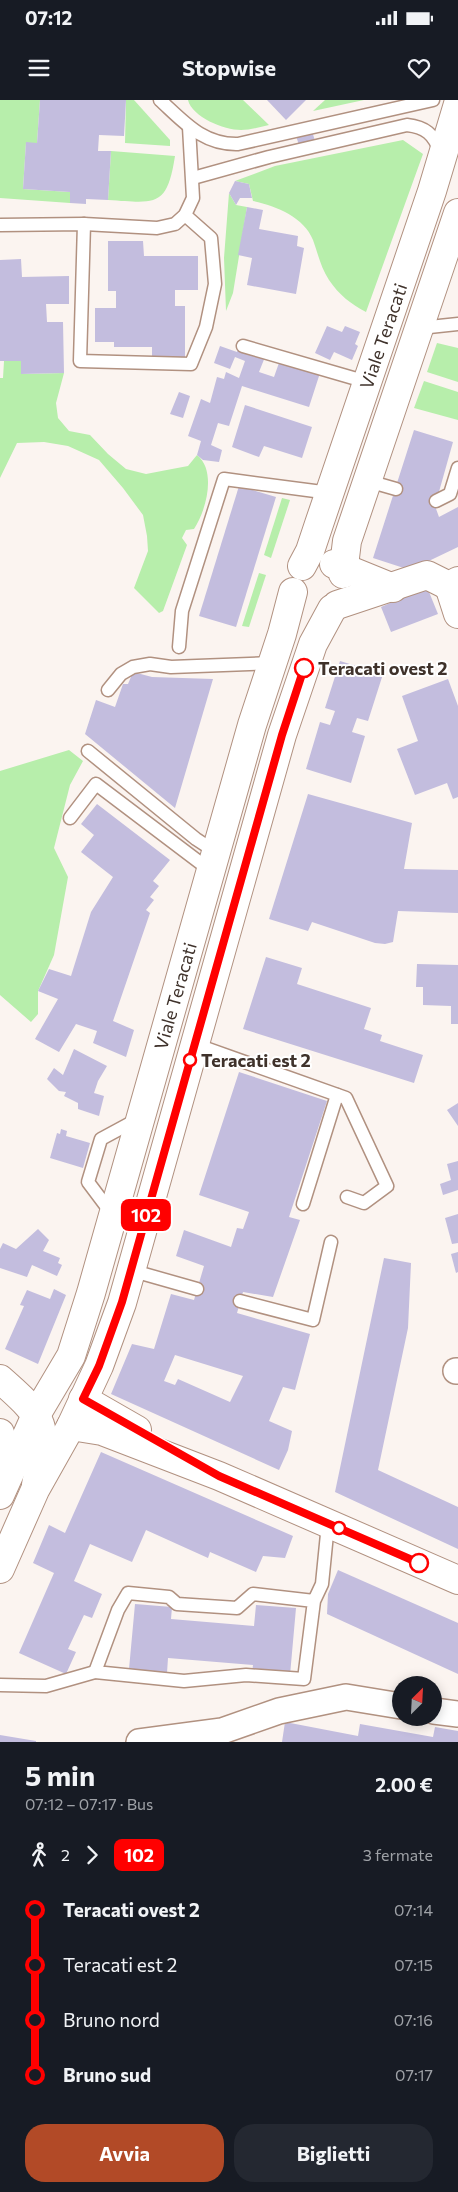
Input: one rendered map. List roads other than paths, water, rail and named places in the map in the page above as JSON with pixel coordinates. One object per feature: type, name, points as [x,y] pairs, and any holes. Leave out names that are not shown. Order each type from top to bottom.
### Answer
[{"type":"main road","name":"Viale Teracati","points":[[302,566],[310,551],[330,493],[442,158],[458,104]]},
{"type":"main road","name":"Viale Teracati","points":[[340,569],[347,541],[457,222]]},
{"type":"main road","points":[[393,588],[340,569],[328,561],[314,560],[302,566],[294,578],[293,592],[295,598],[305,608],[318,612],[393,588],[427,575],[454,584],[458,614]]},
{"type":"main road","points":[[334,607],[341,600],[345,588],[340,569]]},
{"type":"main road","name":"Viale Teracati","points":[[5,1483],[41,1405],[71,1356],[113,1216],[252,725],[293,592]]},
{"type":"main road","name":"Viale Teracati","points":[[35,1490],[71,1426],[102,1357],[122,1302],[282,735],[313,644],[334,607]]},
{"type":"main road","points":[[0,1379],[28,1391],[41,1405],[44,1440],[35,1490],[0,1569]]},
{"type":"main road","points":[[83,1399],[219,1476]]},
{"type":"main road","points":[[71,1426],[102,1431],[219,1476],[457,1580]]},
{"type":"main road","points":[[0,1433],[5,1483]]},
{"type":"street","points":[[146,1741],[222,1730],[279,1711],[346,1697],[392,1705]]},
{"type":"street","points":[[442,1712],[458,1714]]},
{"type":"lane","points":[[160,100],[189,127],[222,144],[238,144],[433,100]]},
{"type":"lane","points":[[193,178],[269,157],[407,125],[418,126],[430,132],[442,158]]},
{"type":"lane","points":[[0,225],[84,224],[157,228],[175,224],[185,215],[193,198],[189,127]]},
{"type":"lane","points":[[84,224],[80,361],[191,364],[206,327],[215,284],[211,238],[185,215]]},
{"type":"lane","points":[[420,328],[458,324]]},
{"type":"lane","points":[[244,346],[367,382]]},
{"type":"lane","points":[[436,501],[450,494],[458,468]]},
{"type":"lane","points":[[179,647],[182,611],[224,479],[330,493]]},
{"type":"lane","points":[[368,481],[396,489]]},
{"type":"lane","points":[[108,690],[121,674],[133,667],[150,664],[171,666],[272,663]]},
{"type":"lane","points":[[88,751],[196,839],[213,862]]},
{"type":"lane","points":[[70,818],[96,784],[213,862]]},
{"type":"lane","points":[[194,1044],[346,1098],[387,1186],[364,1203],[347,1197]]},
{"type":"lane","points":[[303,1204],[337,1095]]},
{"type":"lane","points":[[240,1302],[313,1320],[331,1242]]},
{"type":"lane","points":[[130,1270],[196,1289]]},
{"type":"lane","points":[[0,1685],[46,1686],[95,1672],[184,1681],[246,1676],[304,1679],[314,1600],[322,1584],[328,1524]]},
{"type":"lane","points":[[95,1672],[118,1610],[128,1593],[169,1597],[177,1604],[237,1608],[253,1594],[314,1600]]},
{"type":"place","name":"Teracati ovest 2","points":[[304,668]]},
{"type":"place","name":"Teracati est 2","points":[[190,1060]]}]
